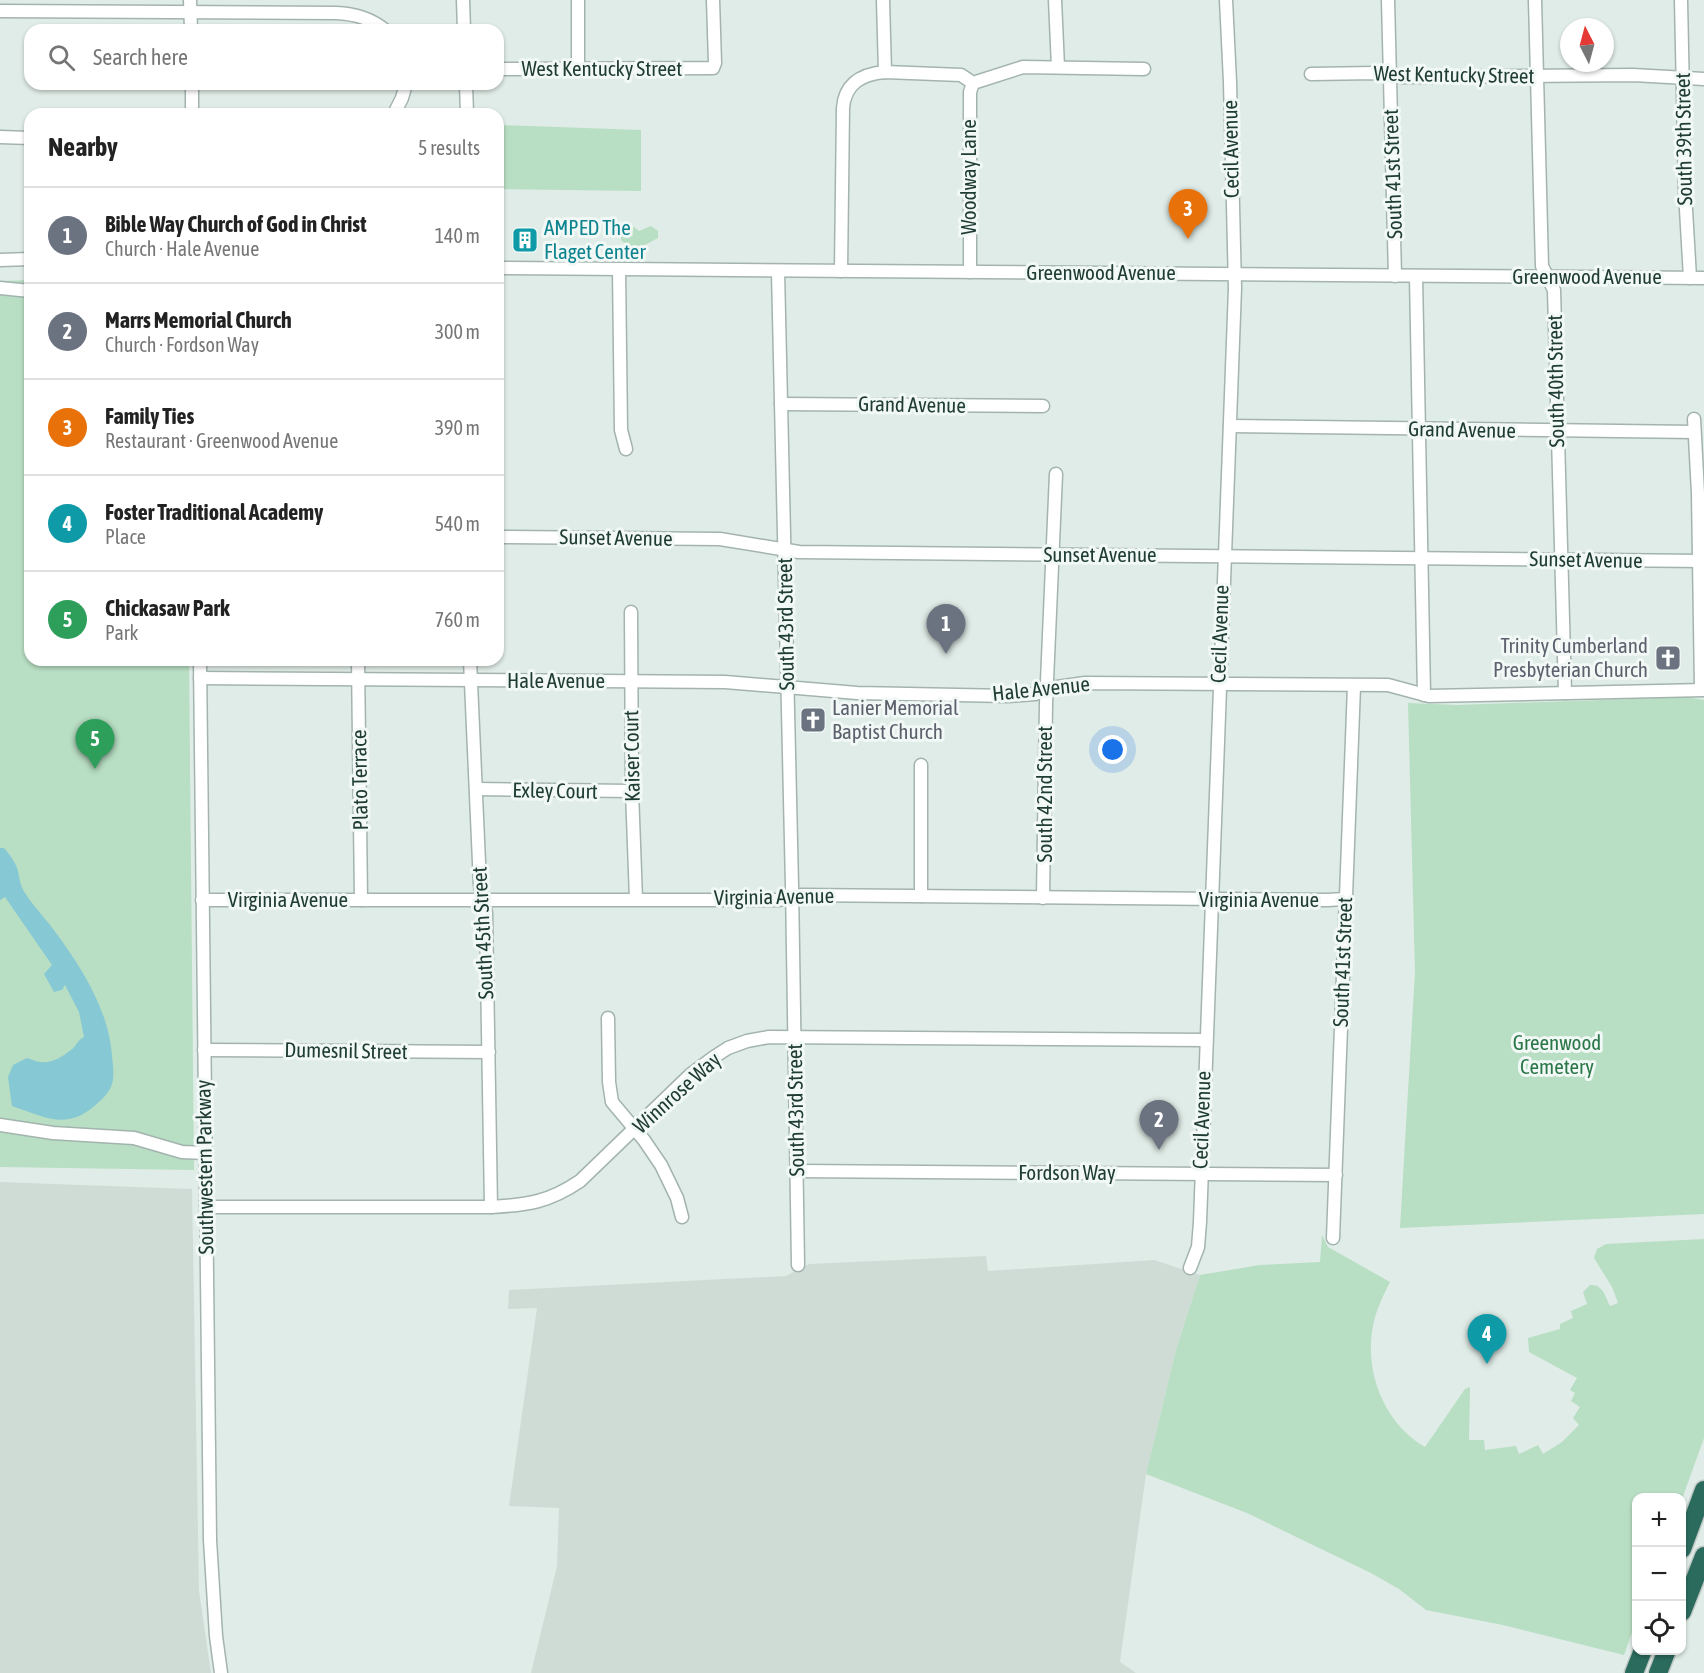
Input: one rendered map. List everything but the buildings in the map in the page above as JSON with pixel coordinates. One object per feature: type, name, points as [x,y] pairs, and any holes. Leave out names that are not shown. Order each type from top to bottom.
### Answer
[{"type":"highway","points":[[1683,1547],[1704,1490]]},
{"type":"highway","points":[[1686,1602],[1704,1556]]},
{"type":"highway","points":[[1634,1673],[1640,1655]]},
{"type":"highway","points":[[1658,1673],[1665,1655]]},
{"type":"street","points":[[463,0],[464,24]]},
{"type":"street","points":[[578,0],[579,69]]},
{"type":"street","name":"West Kentucky Street","points":[[504,69],[712,68],[715,63],[713,0]]},
{"type":"street","points":[[883,0],[885,72]]},
{"type":"street","points":[[1055,0],[1058,68]]},
{"type":"street","name":"Cecil Avenue","points":[[1190,1268],[1198,1247],[1218,685],[1230,426],[1234,274],[1226,0]]},
{"type":"street","name":"South 41st Street","points":[[1388,0],[1395,276]]},
{"type":"street","name":"South 40th Street","points":[[1534,0],[1542,266],[1554,290],[1565,693]]},
{"type":"street","name":"South 39th Street","points":[[1681,0],[1685,192],[1690,278]]},
{"type":"street","points":[[190,6],[191,24]]},
{"type":"street","points":[[0,11],[190,6],[351,14],[376,24]]},
{"type":"street","points":[[841,271],[843,108],[844,97],[850,85],[864,77],[885,72],[962,75],[973,82],[1017,68],[1144,69]]},
{"type":"street","name":"West Kentucky Street","points":[[1311,74],[1375,73],[1537,77],[1633,75],[1704,79]]},
{"type":"street","name":"Woodway Lane","points":[[969,272],[970,92],[973,82]]},
{"type":"street","points":[[192,90],[192,108]]},
{"type":"street","points":[[397,108],[404,90]]},
{"type":"street","points":[[466,90],[467,108]]},
{"type":"street","points":[[0,137],[24,138]]},
{"type":"street","points":[[0,260],[24,260]]},
{"type":"street","name":"Greenwood Avenue","points":[[504,268],[1704,278]]},
{"type":"street","points":[[619,269],[621,430],[626,449]]},
{"type":"street","name":"South 43rd Street","points":[[778,271],[798,1171],[798,1265]]},
{"type":"street","points":[[1416,276],[1424,695]]},
{"type":"street","points":[[0,288],[24,290]]},
{"type":"street","name":"Grand Avenue","points":[[781,404],[1043,406]]},
{"type":"street","name":"Grand Avenue","points":[[1230,426],[1558,431],[1694,425],[1700,491]]},
{"type":"street","name":"South 42nd Street","points":[[1043,898],[1047,690],[1056,474]]},
{"type":"street","points":[[1700,491],[1703,690]]},
{"type":"street","name":"Sunset Avenue","points":[[504,537],[720,539],[799,552],[1702,561]]},
{"type":"street","name":"Kaiser Court","points":[[631,612],[632,791],[636,899]]},
{"type":"street","name":"Southwestern Parkway","points":[[200,666],[210,1572],[221,1673]]},
{"type":"street","name":"Plato Terrace","points":[[358,666],[361,900]]},
{"type":"street","name":"South 45th Street","points":[[470,666],[480,885],[486,913],[491,1207]]},
{"type":"street","name":"Hale Avenue","points":[[200,678],[725,682],[857,693],[1021,696],[1085,683],[1388,685],[1424,695],[1703,690]]},
{"type":"street","name":"South 41st Street","points":[[1333,1238],[1354,686]]},
{"type":"street","points":[[921,765],[921,896]]},
{"type":"street","name":"Exley Court","points":[[477,789],[632,791]]},
{"type":"street","name":"Virginia Avenue","points":[[202,900],[779,900],[801,895],[1345,899]]},
{"type":"street","points":[[608,1018],[610,1093],[615,1108],[644,1140],[661,1166],[677,1198],[682,1217]]},
{"type":"street","name":"Winnrose Way","points":[[206,1207],[491,1207],[540,1202],[564,1192],[592,1171],[691,1074],[714,1057],[728,1048],[747,1041],[769,1037],[1206,1040]]},
{"type":"street","name":"Dumesnil Street","points":[[204,1050],[489,1052]]},
{"type":"street","points":[[0,1125],[53,1132],[134,1138],[182,1152],[205,1153]]},
{"type":"street","name":"Fordson Way","points":[[798,1171],[1335,1175]]},
{"type":"shaded area","points":[[0,1182],[192,1189],[199,1591],[211,1673],[0,1673]]},
{"type":"shaded area","points":[[986,1256],[988,1271],[1154,1260],[1200,1275],[1176,1350],[1146,1474],[1120,1662],[1136,1673],[531,1673],[557,1566],[559,1508],[509,1506],[537,1308],[508,1309],[509,1290],[786,1276],[809,1264]]},
{"type":"green space","points":[[504,125],[641,130],[641,191],[504,189]]},
{"type":"green space","points":[[651,226],[658,231],[658,238],[645,245],[630,249],[621,240],[621,237],[631,227],[639,231]]},
{"type":"green space","points":[[24,280],[24,666],[189,666],[194,1170],[0,1167],[0,281]]},
{"type":"green space","name":"Greenwood Cemetery","points":[[1687,697],[1704,700],[1704,1214],[1400,1228],[1415,972],[1408,703],[1457,705]]},
{"type":"green space","points":[[1322,1235],[1328,1247],[1390,1282],[1374,1320],[1371,1343],[1372,1361],[1380,1395],[1398,1424],[1411,1437],[1425,1447],[1465,1389],[1470,1387],[1469,1440],[1484,1440],[1485,1450],[1516,1446],[1519,1454],[1538,1445],[1543,1454],[1562,1442],[1579,1425],[1573,1418],[1580,1407],[1571,1401],[1575,1393],[1570,1390],[1577,1378],[1529,1352],[1528,1338],[1560,1329],[1560,1324],[1573,1318],[1571,1311],[1587,1304],[1583,1292],[1590,1285],[1601,1289],[1610,1306],[1618,1303],[1612,1287],[1594,1258],[1597,1249],[1606,1244],[1704,1239],[1704,1438],[1684,1493],[1632,1493],[1632,1632],[1624,1655],[1503,1625],[1426,1610],[1399,1589],[1371,1573],[1247,1513],[1146,1474],[1176,1350],[1200,1275],[1260,1265],[1320,1262]]},
{"type":"water","points":[[0,848],[4,848],[11,857],[25,893],[66,946],[84,975],[106,1023],[113,1063],[111,1086],[100,1101],[78,1117],[58,1120],[12,1106],[8,1077],[13,1065],[27,1058],[50,1062],[71,1050],[84,1037],[79,1012],[65,985],[62,990],[54,992],[44,974],[52,965],[5,897],[0,900]]},
{"type":"place","name":"Family Ties","points":[[1188,239]]},
{"type":"place","name":"AMPED The Flaget Center","points":[[525,240]]},
{"type":"place","name":"Bible Way Church of God in Christ","points":[[946,654]]},
{"type":"place","name":"Trinity Cumberland Presbyterian Church","points":[[1668,658]]},
{"type":"place","name":"Lanier Memorial Baptist Church","points":[[813,720]]},
{"type":"place","name":"Chickasaw Park","points":[[95,769]]},
{"type":"place","name":"Marrs Memorial Church","points":[[1159,1150]]},
{"type":"place","name":"Foster Traditional Academy","points":[[1487,1364]]}]
